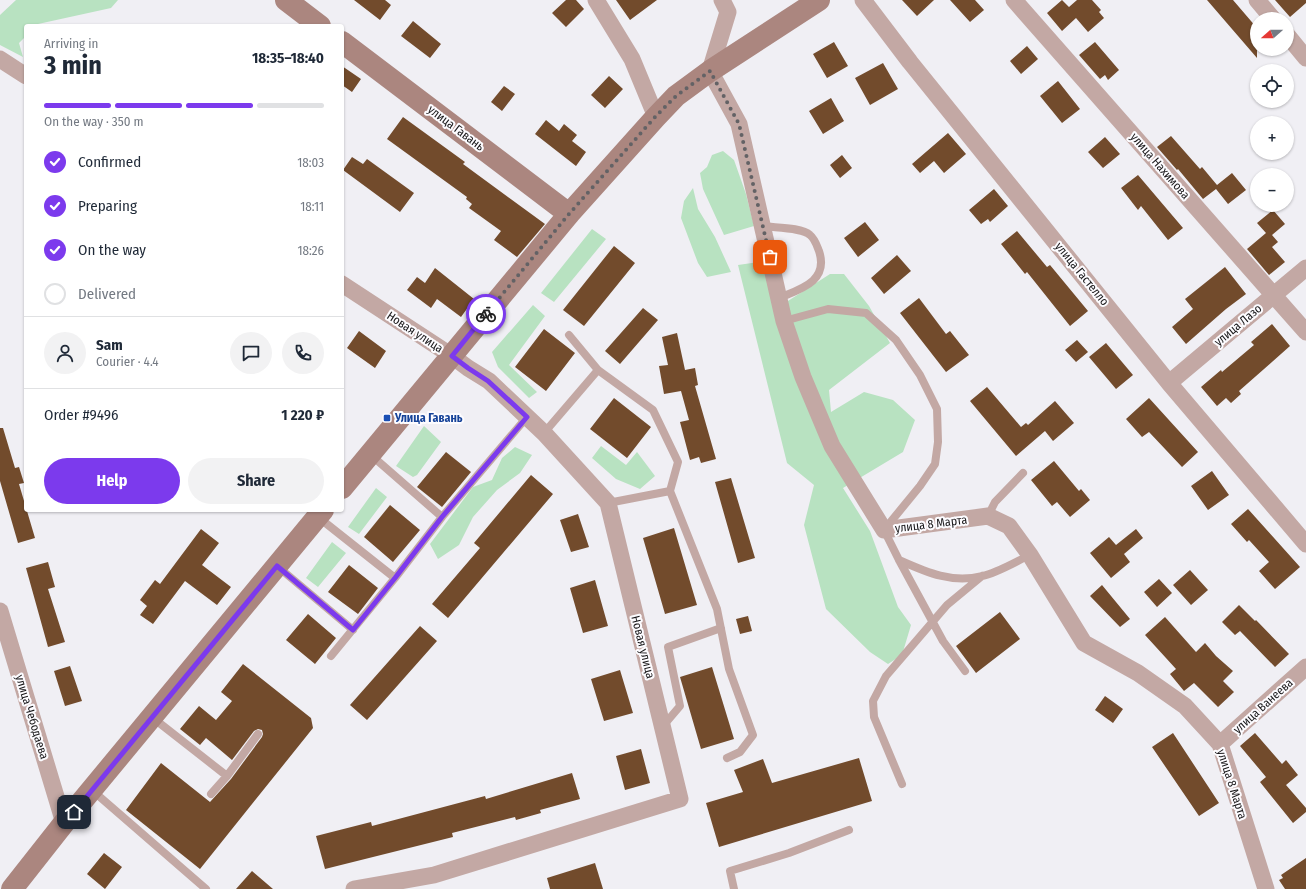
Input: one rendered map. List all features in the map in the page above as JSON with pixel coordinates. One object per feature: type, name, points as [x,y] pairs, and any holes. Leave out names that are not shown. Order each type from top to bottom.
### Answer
[{"type":"street","points":[[286,0],[317,24]]},
{"type":"street","points":[[596,0],[632,59],[656,116]]},
{"type":"street","points":[[710,71],[728,12],[722,0]]},
{"type":"street","points":[[344,486],[569,214],[656,116],[676,96],[710,71],[818,0]]},
{"type":"street","name":"улица Гастелло","points":[[863,0],[910,62],[1169,383],[1306,544]]},
{"type":"street","name":"улица Нахимова","points":[[1014,0],[1306,332]]},
{"type":"street","points":[[1257,0],[1267,12]]},
{"type":"street","points":[[1294,43],[1306,58]]},
{"type":"street","name":"улица Гавань","points":[[344,44],[569,214]]},
{"type":"street","points":[[0,59],[24,75]]},
{"type":"street","name":"улица 8 Марта","points":[[710,71],[739,124],[784,321],[803,377],[832,446],[884,530],[988,516],[1009,526],[1030,555],[1084,643],[1138,673],[1186,706],[1220,744],[1266,889]]},
{"type":"street","name":"улица Лазо","points":[[1169,383],[1306,268]]},
{"type":"street","name":"Новая улица","points":[[344,285],[488,381],[544,433],[608,503],[680,799],[434,875],[354,889]]},
{"type":"street","points":[[12,889],[64,823],[321,513]]},
{"type":"street","name":"улица Чебодаева","points":[[0,611],[64,823]]},
{"type":"street","name":"улица Ванеева","points":[[1220,744],[1306,667]]},
{"type":"lane","points":[[762,226],[799,230],[811,235],[816,243],[821,257],[821,269],[813,282],[779,298]]},
{"type":"lane","points":[[784,321],[828,309],[866,313],[896,340],[920,375],[937,409],[938,442],[934,464],[920,486],[884,530],[932,622],[965,671]]},
{"type":"lane","points":[[570,335],[598,370],[653,410],[678,462],[670,491],[717,609],[729,669],[753,736],[740,752],[727,758]]},
{"type":"lane","points":[[544,433],[598,370]]},
{"type":"lane","points":[[331,656],[395,578],[442,517],[527,417]]},
{"type":"lane","points":[[370,454],[442,517]]},
{"type":"lane","points":[[988,516],[995,502],[1023,473]]},
{"type":"lane","points":[[608,503],[670,491]]},
{"type":"lane","points":[[321,513],[395,578]]},
{"type":"lane","points":[[902,784],[874,717],[873,701],[886,676],[947,604],[982,576],[1030,555]]},
{"type":"lane","points":[[899,560],[929,574],[956,579],[982,576]]},
{"type":"lane","points":[[277,566],[353,630]]},
{"type":"lane","points":[[662,727],[680,706],[668,647],[721,628]]},
{"type":"lane","points":[[152,718],[227,776]]},
{"type":"lane","points":[[211,794],[227,776],[258,734]]},
{"type":"lane","points":[[92,790],[206,889]]},
{"type":"lane","points":[[734,889],[730,872],[789,853],[849,830]]},
{"type":"green space","points":[[16,0],[118,0],[111,8],[38,24],[24,24],[24,38],[19,43],[23,57],[0,45],[0,15]]},
{"type":"green space","points":[[723,151],[734,160],[746,194],[754,226],[724,235],[703,189],[700,173],[707,167],[712,155]]},
{"type":"green space","points":[[693,188],[698,209],[715,237],[731,272],[707,277],[698,263],[681,218],[684,201]]},
{"type":"green space","points":[[592,229],[606,239],[554,302],[541,293]]},
{"type":"green space","points":[[765,261],[777,308],[830,274],[844,274],[869,306],[890,343],[829,390],[831,412],[864,392],[893,400],[915,420],[903,452],[843,488],[870,531],[898,607],[911,625],[902,655],[888,664],[870,652],[826,609],[804,525],[814,485],[787,463],[738,265]]},
{"type":"green space","points":[[533,305],[545,316],[509,365],[537,392],[529,398],[498,367],[492,352]]},
{"type":"green space","points":[[424,426],[441,442],[417,475],[413,477],[396,466]]},
{"type":"green space","points":[[601,446],[626,465],[637,452],[655,476],[640,489],[616,479],[592,458]]},
{"type":"green space","points":[[515,447],[532,455],[520,473],[497,490],[473,517],[459,545],[438,559],[430,544],[473,487],[492,480],[502,458]]},
{"type":"green space","points":[[376,488],[387,497],[359,534],[348,527]]},
{"type":"green space","points":[[332,542],[346,553],[318,587],[306,578]]},
{"type":"building","points":[[354,0],[385,0],[391,5],[380,20]]},
{"type":"building","points":[[566,0],[576,0],[584,9],[566,27],[552,13]]},
{"type":"building","points":[[616,0],[657,0],[630,20]]},
{"type":"building","points":[[902,0],[934,0],[917,16]]},
{"type":"building","points":[[950,0],[975,0],[984,10],[970,22]]},
{"type":"building","points":[[1062,0],[1069,7],[1077,0],[1092,0],[1101,10],[1099,12],[1104,18],[1088,32],[1076,18],[1062,31],[1047,13]]},
{"type":"building","points":[[1207,0],[1233,0],[1250,20],[1250,50]]},
{"type":"building","points":[[1275,0],[1306,0],[1306,3],[1294,14],[1294,12],[1286,12]]},
{"type":"building","points":[[413,21],[441,44],[430,58],[401,36]]},
{"type":"building","points":[[834,42],[848,66],[827,78],[813,54]]},
{"type":"building","points":[[1095,42],[1119,70],[1108,80],[1105,75],[1100,79],[1079,55]]},
{"type":"building","points":[[1027,46],[1038,59],[1021,74],[1010,61]]},
{"type":"building","points":[[883,63],[898,89],[870,105],[855,78]]},
{"type":"building","points":[[344,67],[361,79],[352,92],[344,86]]},
{"type":"building","points":[[609,76],[623,89],[605,108],[591,95]]},
{"type":"building","points":[[1058,81],[1080,109],[1062,123],[1040,96]]},
{"type":"building","points":[[504,86],[515,94],[502,111],[491,102]]},
{"type":"building","points":[[831,98],[844,121],[823,134],[809,111]]},
{"type":"building","points":[[403,117],[465,162],[463,164],[545,224],[517,257],[494,240],[501,231],[469,208],[472,204],[466,199],[467,197],[387,139]]},
{"type":"building","points":[[546,120],[559,131],[564,124],[577,135],[572,141],[586,152],[576,166],[535,134]]},
{"type":"building","points":[[948,133],[966,154],[944,173],[934,161],[920,173],[912,164]]},
{"type":"building","points":[[1171,136],[1200,169],[1202,167],[1217,185],[1232,173],[1246,190],[1228,204],[1216,189],[1203,199],[1157,147]]},
{"type":"building","points":[[1105,137],[1120,154],[1103,168],[1088,152]]},
{"type":"building","points":[[842,155],[852,168],[840,178],[830,165]]},
{"type":"building","points":[[352,157],[363,164],[367,159],[414,193],[400,212],[344,171]]},
{"type":"building","points":[[1138,175],[1183,228],[1168,240],[1141,206],[1138,210],[1121,188]]},
{"type":"building","points":[[994,189],[1008,206],[990,222],[988,219],[981,224],[969,210]]},
{"type":"building","points":[[1271,212],[1275,212],[1285,224],[1272,235],[1278,242],[1272,247],[1285,262],[1269,275],[1247,249],[1266,233],[1257,223]]},
{"type":"building","points":[[865,222],[879,240],[858,257],[844,238]]},
{"type":"building","points":[[1017,231],[1047,267],[1050,265],[1088,311],[1070,326],[1027,272],[1025,274],[1001,244]]},
{"type":"building","points":[[614,246],[635,263],[584,326],[563,310]]},
{"type":"building","points":[[897,255],[911,271],[884,294],[871,278]]},
{"type":"building","points":[[1225,267],[1246,294],[1226,309],[1186,344],[1172,327],[1193,309],[1185,299]]},
{"type":"building","points":[[435,268],[474,299],[461,317],[437,299],[431,308],[407,290],[417,277],[425,283]]},
{"type":"building","points":[[919,298],[946,334],[950,331],[969,355],[946,372],[900,313]]},
{"type":"building","points":[[643,308],[658,320],[620,364],[605,351]]},
{"type":"building","points":[[1272,324],[1290,346],[1239,391],[1241,394],[1231,403],[1226,398],[1217,406],[1201,387],[1221,370],[1222,372],[1254,345],[1251,342]]},
{"type":"building","points":[[544,329],[575,353],[546,391],[515,367]]},
{"type":"building","points":[[359,331],[386,351],[375,368],[347,348]]},
{"type":"building","points":[[677,333],[685,370],[695,368],[698,385],[695,386],[716,459],[701,463],[699,457],[690,460],[680,422],[689,420],[681,391],[664,394],[659,366],[668,365],[662,337]]},
{"type":"building","points":[[1077,340],[1088,352],[1076,362],[1065,350]]},
{"type":"building","points":[[1106,343],[1133,375],[1116,389],[1089,357]]},
{"type":"building","points":[[987,387],[1021,427],[1026,423],[1028,425],[1055,401],[1074,423],[1053,441],[1045,431],[1016,456],[970,401]]},
{"type":"building","points":[[614,398],[651,427],[627,458],[590,429]]},
{"type":"building","points":[[1149,398],[1198,452],[1182,467],[1149,432],[1142,437],[1126,419]]},
{"type":"building","points":[[0,428],[3,428],[15,468],[19,467],[24,483],[19,484],[24,501],[24,512],[27,512],[35,538],[18,543],[0,481]]},
{"type":"building","points":[[446,452],[471,472],[442,507],[417,487]]},
{"type":"building","points":[[1054,461],[1079,491],[1081,489],[1090,500],[1070,517],[1057,502],[1052,506],[1031,480]]},
{"type":"building","points":[[1212,471],[1229,495],[1208,510],[1191,486]]},
{"type":"building","points":[[531,475],[553,494],[448,618],[432,604],[480,548],[474,543]]},
{"type":"building","points":[[731,478],[755,558],[738,563],[715,482]]},
{"type":"building","points":[[390,505],[420,530],[393,562],[364,537]]},
{"type":"building","points":[[1248,509],[1300,567],[1275,589],[1259,571],[1269,562],[1249,540],[1247,542],[1231,524]]},
{"type":"building","points":[[578,514],[589,547],[571,552],[560,520]]},
{"type":"building","points":[[674,528],[697,605],[665,614],[643,538]]},
{"type":"building","points":[[201,529],[219,543],[202,565],[231,587],[217,605],[185,581],[153,624],[140,615],[147,606],[140,600],[155,580],[160,584]]},
{"type":"building","points":[[1136,529],[1143,538],[1124,554],[1130,562],[1111,578],[1090,553],[1109,537],[1116,545]]},
{"type":"building","points":[[48,562],[55,587],[48,589],[65,642],[48,647],[26,568]]},
{"type":"building","points":[[349,565],[378,588],[358,614],[328,592]]},
{"type":"building","points":[[1190,570],[1208,590],[1191,605],[1173,585]]},
{"type":"building","points":[[1159,579],[1172,593],[1157,607],[1144,592]]},
{"type":"building","points":[[595,580],[608,626],[583,633],[570,588]]},
{"type":"building","points":[[1102,585],[1130,619],[1120,627],[1090,596]]},
{"type":"building","points":[[1239,605],[1289,654],[1275,667],[1240,631],[1235,635],[1222,622]]},
{"type":"building","points":[[1000,612],[1020,639],[976,673],[956,646]]},
{"type":"building","points":[[308,614],[336,638],[315,664],[286,640]]},
{"type":"building","points":[[748,616],[752,631],[740,634],[736,619]]},
{"type":"building","points":[[1165,617],[1196,652],[1205,643],[1216,656],[1233,671],[1223,681],[1234,692],[1218,707],[1194,683],[1184,691],[1170,674],[1176,669],[1145,635]]},
{"type":"building","points":[[420,626],[437,641],[367,720],[350,705]]},
{"type":"building","points":[[243,664],[311,718],[313,728],[200,869],[126,810],[161,763],[210,802],[231,779],[262,737],[262,730],[258,729],[254,731],[232,760],[206,738],[200,745],[180,729],[199,706],[216,720],[232,701],[221,692]]},
{"type":"building","points":[[70,666],[82,701],[65,706],[54,671]]},
{"type":"building","points":[[712,667],[734,739],[701,749],[680,677]]},
{"type":"building","points":[[620,670],[633,713],[604,721],[591,679]]},
{"type":"building","points":[[1105,696],[1123,709],[1113,723],[1095,710]]},
{"type":"building","points":[[1173,733],[1219,803],[1199,816],[1152,747]]},
{"type":"building","points":[[1255,733],[1282,764],[1286,760],[1298,775],[1286,785],[1306,808],[1306,812],[1293,823],[1260,782],[1266,777],[1240,746]]},
{"type":"building","points":[[641,749],[650,783],[625,790],[616,756]]},
{"type":"building","points":[[859,758],[872,801],[719,847],[706,803],[743,792],[734,770],[763,759],[772,783]]},
{"type":"building","points":[[572,773],[580,799],[540,810],[541,813],[516,820],[515,817],[452,833],[453,837],[325,869],[316,836],[371,822],[372,826],[485,796],[486,799]]},
{"type":"building","points":[[104,853],[122,867],[105,889],[87,874]]},
{"type":"building","points":[[1306,858],[1306,889],[1285,889],[1279,880],[1283,878],[1281,875]]},
{"type":"building","points":[[595,863],[603,889],[550,889],[547,878]]},
{"type":"building","points":[[252,871],[273,889],[236,889]]},
{"type":"way so far","points":[[486,314],[569,214],[656,116],[676,96],[710,71],[739,124],[770,257]]},
{"type":"place","name":"Улица Гавань","points":[[387,418]]},
{"type":"route","points":[[74,812],[277,566],[353,630],[442,517],[527,417],[488,381],[452,356],[486,314]]}]
